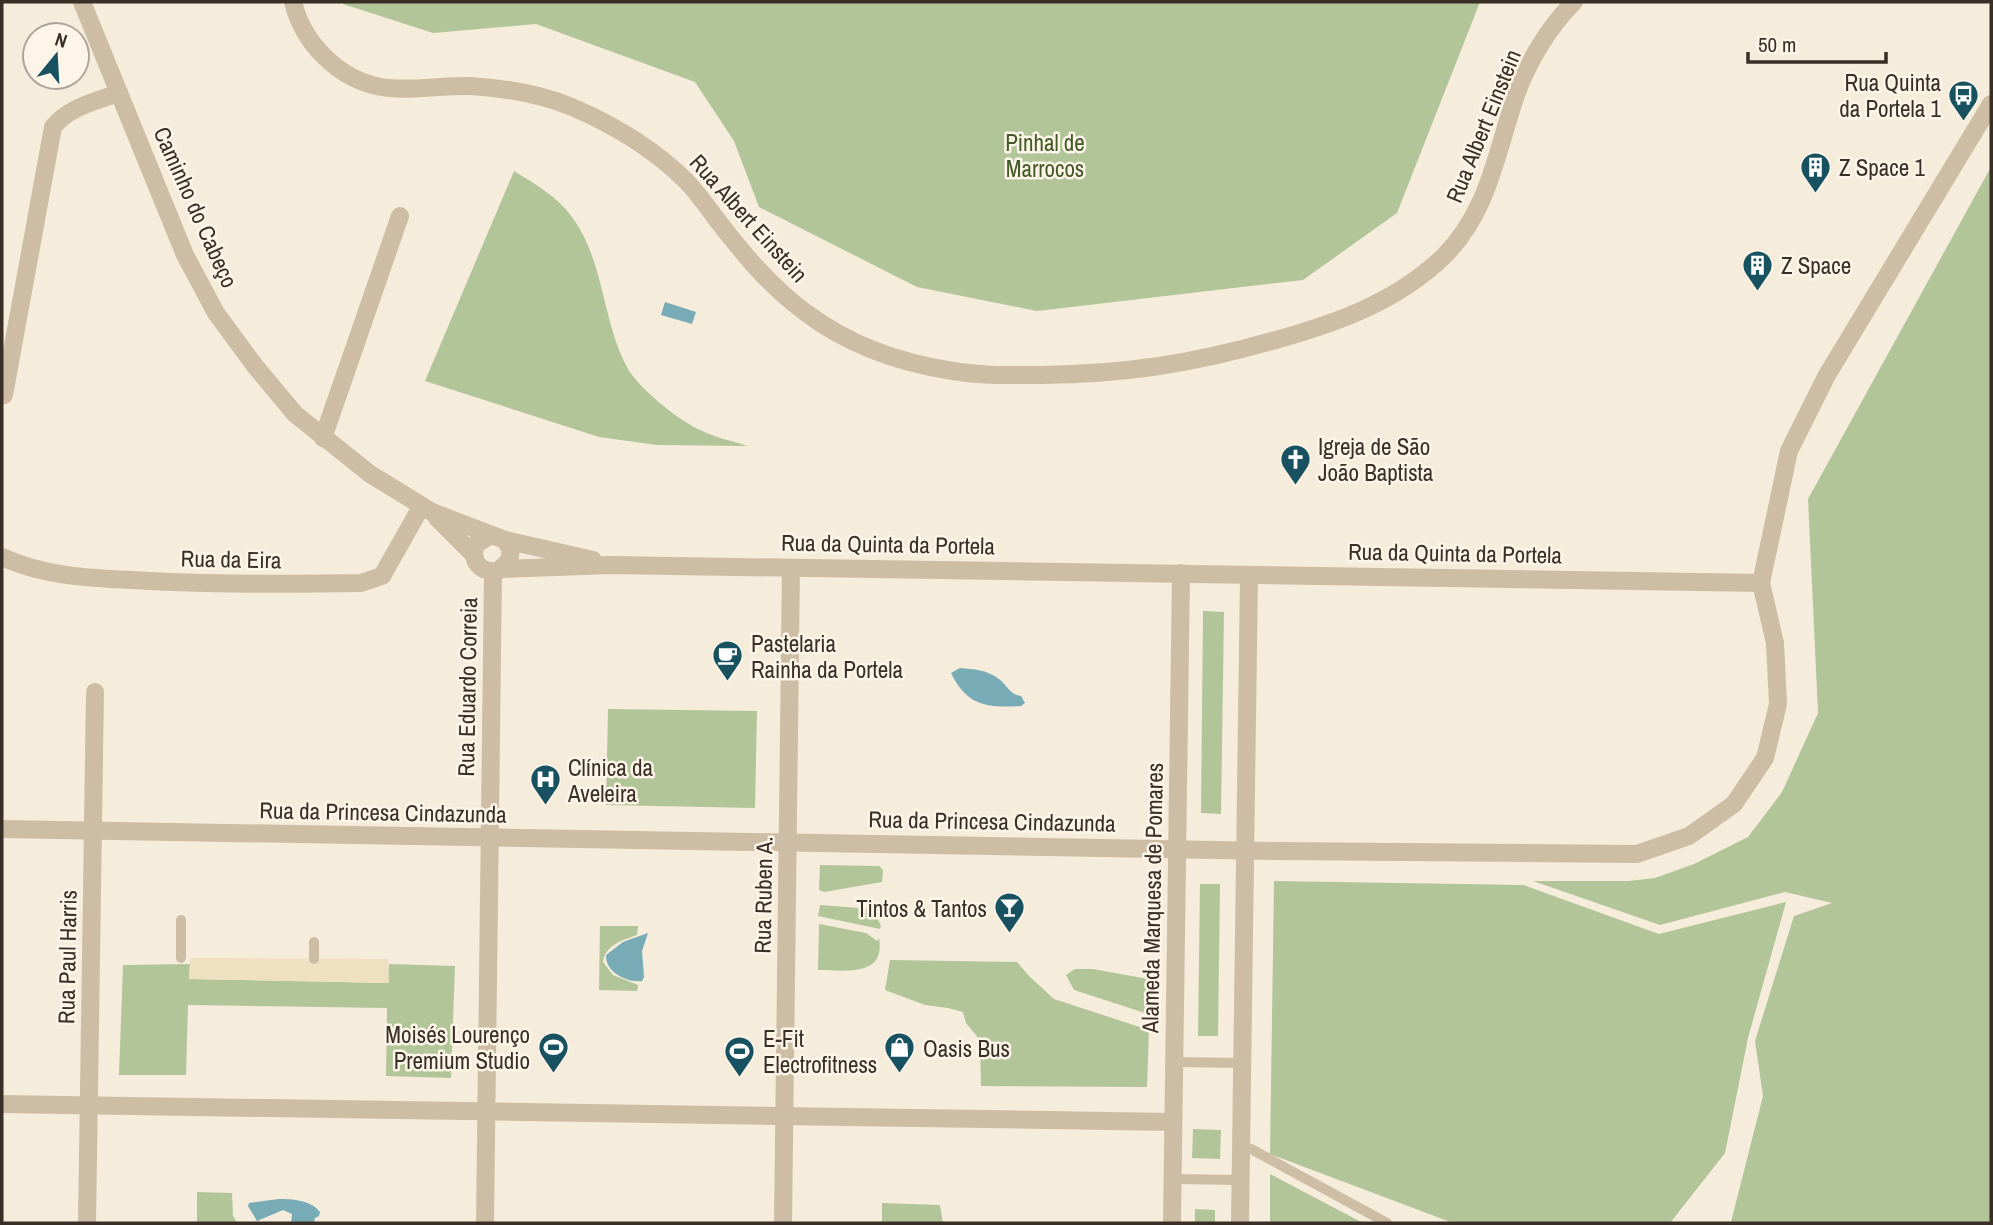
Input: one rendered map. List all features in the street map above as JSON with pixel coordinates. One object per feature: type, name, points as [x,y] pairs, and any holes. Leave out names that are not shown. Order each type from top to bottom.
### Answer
[{"type":"street","name":"Caminho do Cabeço","points":[[82,2],[185,255],[216,313],[295,414],[370,474],[426,510],[474,555]]},
{"type":"street","name":"Rua Albert Einstein","points":[[293,2],[297,16],[319,51],[337,68],[370,84],[385,88],[498,88],[567,105],[607,123],[641,144],[689,184],[744,255],[778,291],[807,314],[837,333],[877,352],[951,371],[995,376],[1100,374],[1168,366],[1218,356],[1320,327],[1376,304],[1404,289],[1447,253],[1467,228],[1484,198],[1495,170],[1523,78],[1546,36],[1574,2]]},
{"type":"street","points":[[4,395],[53,127],[61,117],[80,107],[119,93]]},
{"type":"street","points":[[1761,583],[1789,451],[1828,375],[1991,104]]},
{"type":"street","points":[[323,438],[400,216]]},
{"type":"street","name":"Caminho do Cabeço","points":[[426,510],[498,537]]},
{"type":"street","name":"Rua da Eira","points":[[2,557],[69,576],[206,585],[361,583],[382,576],[426,510]]},
{"type":"street","points":[[485,536],[498,537],[511,550],[507,566],[498,570],[482,569],[475,561],[477,544],[485,536]]},
{"type":"street","name":"Rua da Quinta da Portela","points":[[498,537],[611,565]]},
{"type":"street","name":"Rua da Quinta da Portela","points":[[498,570],[611,565],[1761,583]]},
{"type":"street","name":"Rua Ruben A.","points":[[783,1223],[791,568]]},
{"type":"street","name":"Rua Eduardo Correia","points":[[485,1223],[490,838],[498,570]]},
{"type":"street","name":"Alameda Marquesa de Pomares","points":[[1172,1223],[1181,573]]},
{"type":"street","points":[[1240,1223],[1249,575]]},
{"type":"street","name":"Rua da Princesa Cindazunda","points":[[2,829],[1637,854],[1689,836],[1734,804],[1765,758],[1778,704],[1774,643],[1761,583]]},
{"type":"street","name":"Rua Paul Harris","points":[[88,1223],[95,692]]},
{"type":"street","points":[[2,1104],[1173,1122]]},
{"type":"lane","points":[[181,920],[181,958]]},
{"type":"lane","points":[[314,942],[314,959]]},
{"type":"lane","points":[[1174,1062],[1243,1063]]},
{"type":"lane","points":[[1242,1148],[1251,1149],[1387,1223]]},
{"type":"lane","points":[[1173,1179],[1241,1180]]},
{"type":"green space","name":"Pinhal de Marrocos","points":[[342,2],[1480,2],[1397,213],[1303,280],[1037,311],[917,287],[759,207],[734,141],[695,82],[536,24],[433,33]]},
{"type":"green space","points":[[1991,167],[1991,1223],[1731,1222],[1763,1096],[1755,1041],[1794,916],[1832,903],[1785,892],[1660,925],[1533,881],[1628,881],[1655,878],[1694,864],[1748,837],[1782,792],[1818,713],[1808,499]]},
{"type":"green space","points":[[514,171],[560,203],[583,234],[597,271],[619,349],[639,384],[658,402],[689,424],[748,446],[657,445],[599,437],[425,381]]},
{"type":"green space","points":[[1203,611],[1224,612],[1221,814],[1201,813]]},
{"type":"green space","points":[[608,709],[757,711],[755,808],[606,805]]},
{"type":"green space","points":[[820,865],[879,866],[883,870],[882,882],[824,892],[819,890]]},
{"type":"green space","points":[[1274,881],[1523,885],[1659,934],[1786,902],[1748,1038],[1725,1153],[1670,1223],[1453,1223],[1270,1154]]},
{"type":"green space","points":[[1200,884],[1220,884],[1218,1036],[1198,1036]]},
{"type":"green space","points":[[820,905],[873,909],[880,929],[818,916]]},
{"type":"green space","points":[[819,924],[866,933],[877,941],[879,938],[876,960],[861,969],[818,970]]},
{"type":"green space","points":[[600,926],[638,926],[637,935],[611,947],[603,962],[613,975],[638,985],[637,991],[599,990]]},
{"type":"green space","points":[[890,960],[1017,962],[1054,999],[1149,1030],[1147,1087],[981,1086],[980,1040],[966,1023],[963,1012],[925,1005],[885,990]]},
{"type":"green space","points":[[190,964],[189,979],[388,983],[389,964],[455,966],[451,1078],[386,1076],[387,1008],[188,1005],[186,1075],[119,1075],[123,965]]},
{"type":"green space","points":[[1075,969],[1093,969],[1148,979],[1148,1014],[1074,990],[1066,975]]},
{"type":"green space","points":[[1193,1129],[1221,1130],[1220,1159],[1192,1158]]},
{"type":"green space","points":[[1270,1174],[1363,1223],[1270,1223]]},
{"type":"green space","points":[[197,1192],[232,1193],[233,1216],[237,1223],[197,1223]]},
{"type":"green space","points":[[882,1203],[940,1205],[943,1223],[882,1223]]},
{"type":"green space","points":[[1195,1209],[1215,1210],[1215,1223],[1195,1223]]},
{"type":"shaded area","points":[[190,958],[388,959],[389,983],[189,979]]},
{"type":"water","points":[[665,302],[696,312],[692,324],[661,315]]},
{"type":"water","points":[[960,668],[980,670],[995,676],[1011,692],[1021,696],[1025,703],[1021,706],[998,706],[979,703],[964,692],[951,673]]},
{"type":"water","points":[[648,933],[642,951],[642,981],[624,978],[609,967],[606,955],[623,942]]},
{"type":"water","points":[[279,1199],[306,1203],[320,1212],[319,1216],[314,1223],[291,1223],[292,1214],[283,1210],[257,1221],[248,1206],[249,1203]]},
{"type":"place","name":"Rua Quinta da Portela 1","points":[[1964,122]]},
{"type":"place","name":"Z Space 1","points":[[1816,194]]},
{"type":"place","name":"Z Space","points":[[1758,292]]},
{"type":"place","name":"Igreja de São João Baptista","points":[[1295,486]]},
{"type":"place","name":"Pastelaria Rainha da Portela","points":[[728,683]]},
{"type":"place","name":"Clínica da Aveleira","points":[[545,807]]},
{"type":"place","name":"Tintos & Tantos","points":[[1010,935]]},
{"type":"place","name":"Moisés Lourenço Premium Studio","points":[[553,1074]]},
{"type":"place","name":"Oasis Bus","points":[[900,1075]]},
{"type":"place","name":"E-Fit Electrofitness","points":[[740,1078]]}]
